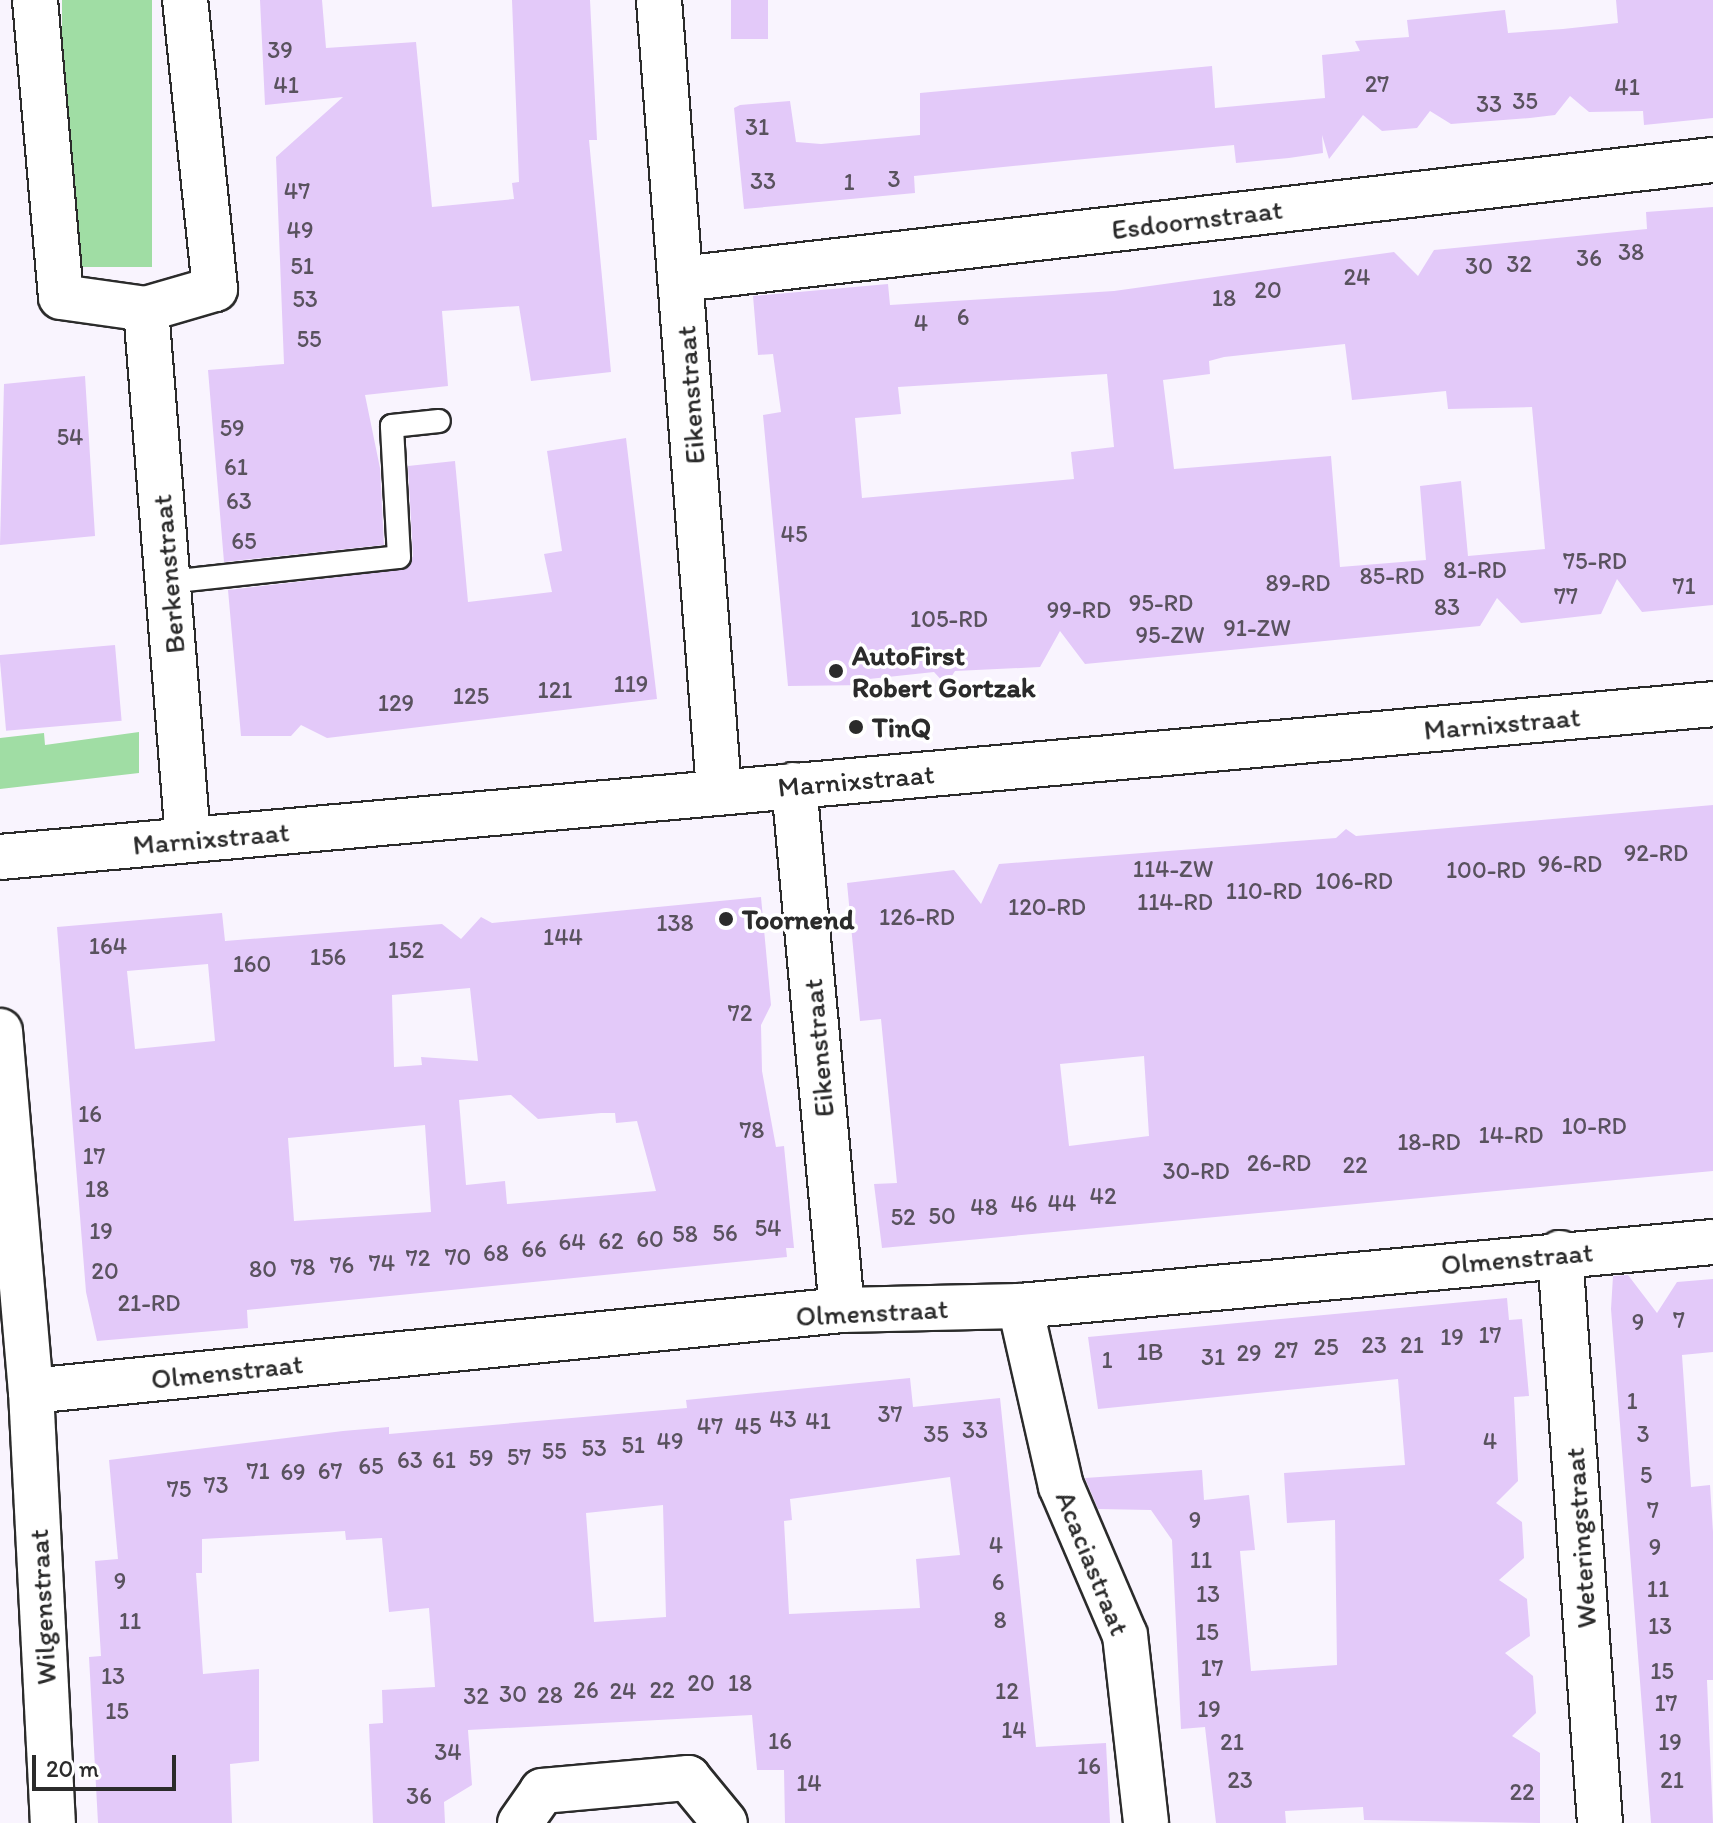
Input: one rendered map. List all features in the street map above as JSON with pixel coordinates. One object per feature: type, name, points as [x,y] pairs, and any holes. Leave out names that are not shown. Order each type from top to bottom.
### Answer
[{"type":"street","points":[[35,0],[61,297],[146,309],[215,289],[185,0]]},
{"type":"street","name":"Eikenstraat","points":[[659,0],[719,791]]},
{"type":"street","name":"Esdoornstraat","points":[[681,279],[1713,160]]},
{"type":"street","name":"Berkenstraat","points":[[146,309],[188,839]]},
{"type":"street","name":"Marnixstraat","points":[[0,857],[1713,704]]},
{"type":"street","name":"Eikenstraat","points":[[794,785],[842,1310]]},
{"type":"street","name":"Wilgenstraat","points":[[0,1031],[8,1218],[31,1391],[53,1823]]},
{"type":"street","name":"Olmenstraat","points":[[31,1391],[842,1310],[1020,1306],[1560,1253],[1713,1242]]},
{"type":"street","name":"Weteringstraat","points":[[1560,1253],[1600,1823]]},
{"type":"street","name":"Acaciastraat","points":[[1020,1306],[1061,1486],[1125,1635],[1146,1823]]},
{"type":"street","points":[[520,1823],[542,1791],[688,1778],[725,1823]]},
{"type":"lane","points":[[169,582],[399,557],[392,426],[439,421]]},
{"type":"green space","points":[[62,0],[152,0],[152,267],[62,267]]},
{"type":"green space","points":[[139,732],[139,773],[0,789],[0,738],[44,733],[45,745]]},
{"type":"building","points":[[260,0],[322,0],[326,48],[416,42],[432,207],[514,199],[512,183],[519,182],[512,0],[590,0],[597,140],[589,140],[611,372],[531,381],[519,306],[442,311],[448,386],[365,395],[380,468],[384,545],[224,562],[208,370],[284,364],[276,157],[343,97],[265,105]]},
{"type":"building","points":[[731,0],[768,0],[768,39],[731,39]]},
{"type":"building","points":[[1616,0],[1713,0],[1713,118],[1644,125],[1643,111],[1589,112],[1570,96],[1555,115],[1530,118],[1451,124],[1430,111],[1417,128],[1382,131],[1363,115],[1329,159],[1322,135],[1323,153],[1289,158],[1236,163],[1234,145],[914,176],[915,193],[744,209],[734,108],[740,105],[790,101],[796,142],[821,144],[920,135],[920,93],[1212,66],[1215,108],[1325,98],[1322,55],[1360,51],[1355,41],[1409,37],[1407,20],[1505,10],[1508,33],[1563,29],[1618,23]]},
{"type":"building","points":[[1713,207],[1713,605],[1642,612],[1617,579],[1601,614],[1521,623],[1497,598],[1480,626],[1085,664],[1060,631],[1040,667],[955,671],[946,685],[934,672],[869,679],[869,685],[788,686],[763,415],[781,412],[773,354],[758,355],[753,296],[888,284],[890,305],[1114,291],[1394,252],[1418,276],[1434,250],[1647,229],[1646,212]],"holes":[[[1345,344],[1352,400],[1446,391],[1448,409],[1532,407],[1545,549],[1468,556],[1461,481],[1420,486],[1426,560],[1340,567],[1331,456],[1174,469],[1163,380],[1210,374],[1209,361],[1224,357]],[[1107,374],[1114,447],[1071,452],[1074,479],[862,498],[855,418],[901,414],[898,387]]]},
{"type":"building","points":[[85,376],[95,536],[0,545],[4,384]]},
{"type":"building","points":[[626,438],[657,699],[327,738],[301,725],[291,736],[241,736],[228,590],[406,569],[413,556],[408,466],[455,461],[468,602],[552,592],[544,554],[562,551],[547,451]]},
{"type":"building","points":[[115,645],[122,721],[6,731],[0,655]]},
{"type":"building","points":[[1713,805],[1713,1171],[882,1248],[874,1184],[897,1183],[881,1019],[860,1021],[847,883],[954,870],[981,904],[999,864],[1336,838],[1346,829],[1356,836]],"holes":[[[1144,1056],[1149,1136],[1069,1146],[1060,1064]]]},
{"type":"building","points":[[761,897],[771,1005],[761,1025],[762,1071],[776,1147],[784,1146],[794,1248],[786,1248],[787,1257],[247,1310],[248,1328],[97,1341],[86,1292],[57,927],[222,913],[225,941],[442,924],[461,939],[481,917],[492,923]],"holes":[[[208,964],[215,1041],[135,1049],[127,971]],[[470,988],[478,1061],[421,1057],[422,1065],[394,1067],[392,995]],[[511,1095],[538,1119],[615,1113],[616,1123],[637,1121],[656,1191],[507,1204],[505,1181],[466,1185],[459,1100]],[[425,1125],[431,1212],[294,1221],[288,1138]]]},
{"type":"building","points":[[1628,1275],[1657,1313],[1677,1282],[1713,1279],[1713,1352],[1682,1355],[1691,1487],[1710,1485],[1713,1680],[1707,1680],[1713,1823],[1651,1823],[1611,1309],[1613,1276]]},
{"type":"building","points":[[1507,1298],[1509,1320],[1522,1319],[1529,1396],[1514,1397],[1518,1481],[1496,1503],[1522,1522],[1524,1558],[1499,1580],[1527,1599],[1530,1636],[1505,1653],[1533,1676],[1536,1713],[1512,1736],[1540,1753],[1540,1823],[1364,1820],[1363,1807],[1285,1811],[1286,1823],[1216,1823],[1205,1727],[1181,1729],[1172,1540],[1151,1510],[1098,1509],[1085,1478],[1202,1470],[1204,1500],[1249,1495],[1255,1550],[1240,1551],[1251,1671],[1337,1665],[1335,1520],[1287,1523],[1284,1473],[1405,1465],[1398,1379],[1098,1409],[1088,1337]]},
{"type":"building","points":[[910,1378],[913,1407],[1000,1398],[1036,1747],[1106,1743],[1110,1823],[785,1823],[784,1770],[757,1770],[752,1715],[468,1730],[472,1785],[444,1802],[445,1823],[373,1823],[369,1724],[383,1723],[382,1690],[435,1687],[429,1608],[389,1612],[382,1538],[346,1540],[345,1531],[202,1539],[202,1573],[196,1573],[203,1674],[259,1669],[259,1761],[230,1764],[232,1823],[98,1823],[89,1657],[101,1656],[95,1561],[118,1559],[109,1460],[343,1431],[389,1427],[389,1434],[687,1408],[686,1400]],"holes":[[[950,1477],[960,1555],[916,1559],[920,1608],[789,1614],[784,1521],[792,1520],[790,1499]],[[663,1505],[666,1617],[594,1622],[586,1513]]]},
{"type":"place","name":"AutoFirst Robert Gortzak","points":[[836,671]]},
{"type":"place","name":"TinQ","points":[[856,727]]},
{"type":"place","name":"Toornend","points":[[726,919]]}]
